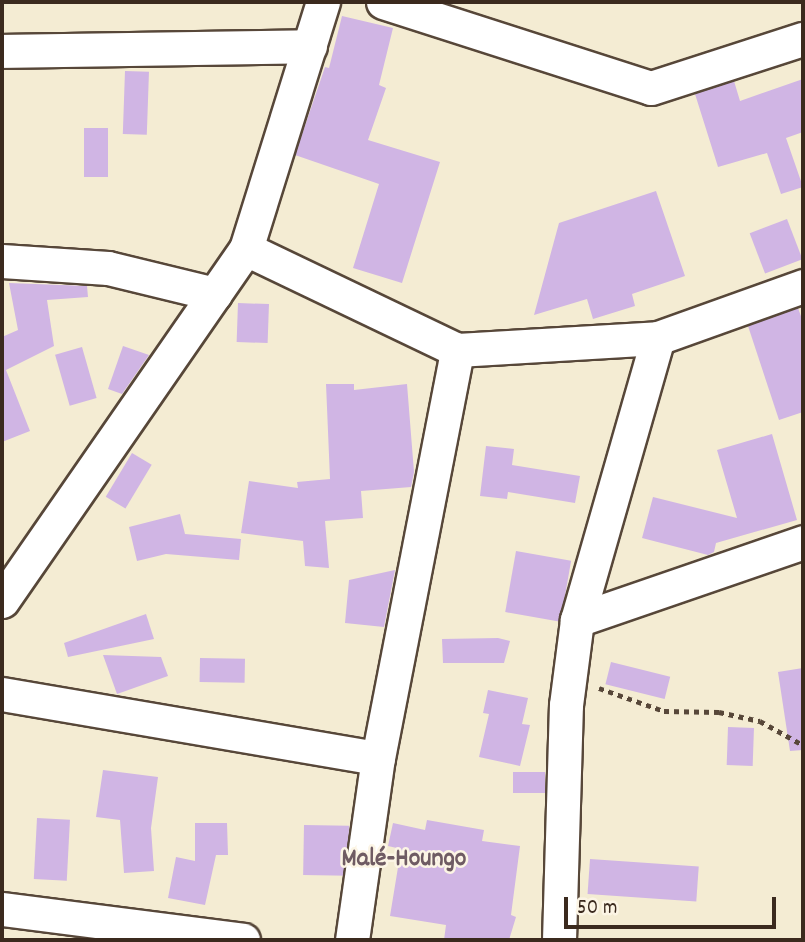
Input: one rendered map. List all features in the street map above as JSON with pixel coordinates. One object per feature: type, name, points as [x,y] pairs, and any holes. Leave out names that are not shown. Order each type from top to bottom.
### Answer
[{"type":"street","points":[[2,601],[246,249],[323,2]]},
{"type":"street","points":[[383,2],[651,88],[803,39]]},
{"type":"street","points":[[2,51],[310,47]]},
{"type":"street","points":[[246,249],[457,350],[658,338],[803,286]]},
{"type":"street","points":[[2,261],[108,268],[215,294]]},
{"type":"street","points":[[559,940],[570,673],[577,620],[658,338]]},
{"type":"street","points":[[352,940],[378,758],[457,350]]},
{"type":"street","points":[[577,620],[803,542]]},
{"type":"street","points":[[2,694],[378,758]]},
{"type":"street","points":[[2,909],[243,940]]},
{"type":"path","points":[[570,673],[617,698],[664,711],[719,712],[760,721],[803,745]]},
{"type":"building","points":[[342,16],[393,28],[379,85],[386,88],[368,140],[440,162],[402,283],[353,268],[379,184],[295,155],[325,67],[329,68]]},
{"type":"building","points":[[125,71],[149,72],[147,135],[123,134]]},
{"type":"building","points":[[803,79],[803,132],[786,138],[803,187],[781,194],[767,153],[718,167],[695,94],[734,81],[740,101]]},
{"type":"building","points":[[84,128],[108,128],[108,177],[84,177]]},
{"type":"building","points":[[656,191],[685,276],[632,294],[635,306],[593,319],[587,299],[534,315],[559,223]]},
{"type":"building","points":[[787,219],[802,259],[765,273],[750,233]]},
{"type":"building","points":[[9,283],[87,286],[88,297],[47,300],[54,346],[6,370],[30,431],[2,442],[2,337],[18,330]]},
{"type":"building","points":[[238,303],[269,304],[268,343],[237,342]]},
{"type":"building","points":[[798,308],[803,322],[803,412],[779,420],[748,326]]},
{"type":"building","points":[[123,346],[149,355],[122,394],[108,389]]},
{"type":"building","points":[[82,347],[97,398],[70,406],[55,355]]},
{"type":"building","points":[[326,384],[354,384],[354,390],[407,384],[414,472],[411,487],[361,491],[363,518],[325,521],[329,568],[305,566],[303,541],[241,533],[249,481],[298,488],[297,482],[330,479]]},
{"type":"building","points":[[772,434],[797,520],[716,543],[714,552],[708,555],[642,538],[653,497],[737,518],[717,450]]},
{"type":"building","points":[[486,446],[514,449],[512,465],[580,476],[575,503],[508,492],[507,499],[480,496]]},
{"type":"building","points":[[132,453],[152,465],[125,509],[106,497]]},
{"type":"building","points":[[180,514],[185,534],[241,539],[239,560],[166,554],[137,561],[129,527]]},
{"type":"building","points":[[516,551],[571,561],[560,622],[505,612]]},
{"type":"building","points":[[395,570],[384,627],[345,623],[349,580]]},
{"type":"building","points":[[146,614],[154,639],[68,657],[64,643]]},
{"type":"building","points":[[498,638],[510,641],[504,663],[443,663],[442,639]]},
{"type":"building","points":[[103,655],[161,657],[168,676],[117,694]]},
{"type":"building","points":[[200,658],[245,659],[245,683],[200,682]]},
{"type":"building","points":[[611,662],[670,677],[665,699],[605,684]]},
{"type":"building","points":[[803,668],[803,750],[790,751],[778,672]]},
{"type":"building","points":[[488,690],[528,698],[522,724],[530,725],[520,766],[479,757],[489,714],[483,713]]},
{"type":"building","points":[[728,727],[754,728],[753,766],[727,765]]},
{"type":"building","points":[[103,770],[158,777],[151,828],[154,871],[124,873],[120,820],[96,817]]},
{"type":"building","points":[[513,772],[545,772],[545,793],[513,793]]},
{"type":"building","points":[[37,818],[70,820],[67,881],[34,879]]},
{"type":"building","points":[[427,820],[484,830],[482,841],[520,846],[511,915],[516,917],[509,940],[444,940],[446,925],[390,916],[401,849],[388,846],[393,823],[425,830]]},
{"type":"building","points":[[195,823],[227,823],[228,855],[216,855],[205,905],[168,898],[176,857],[195,861]]},
{"type":"building","points":[[304,825],[349,826],[348,876],[303,875]]},
{"type":"building","points":[[590,859],[699,867],[696,902],[588,894]]},
{"type":"district","name":"Malé-Houngo","points":[[404,860]]}]
